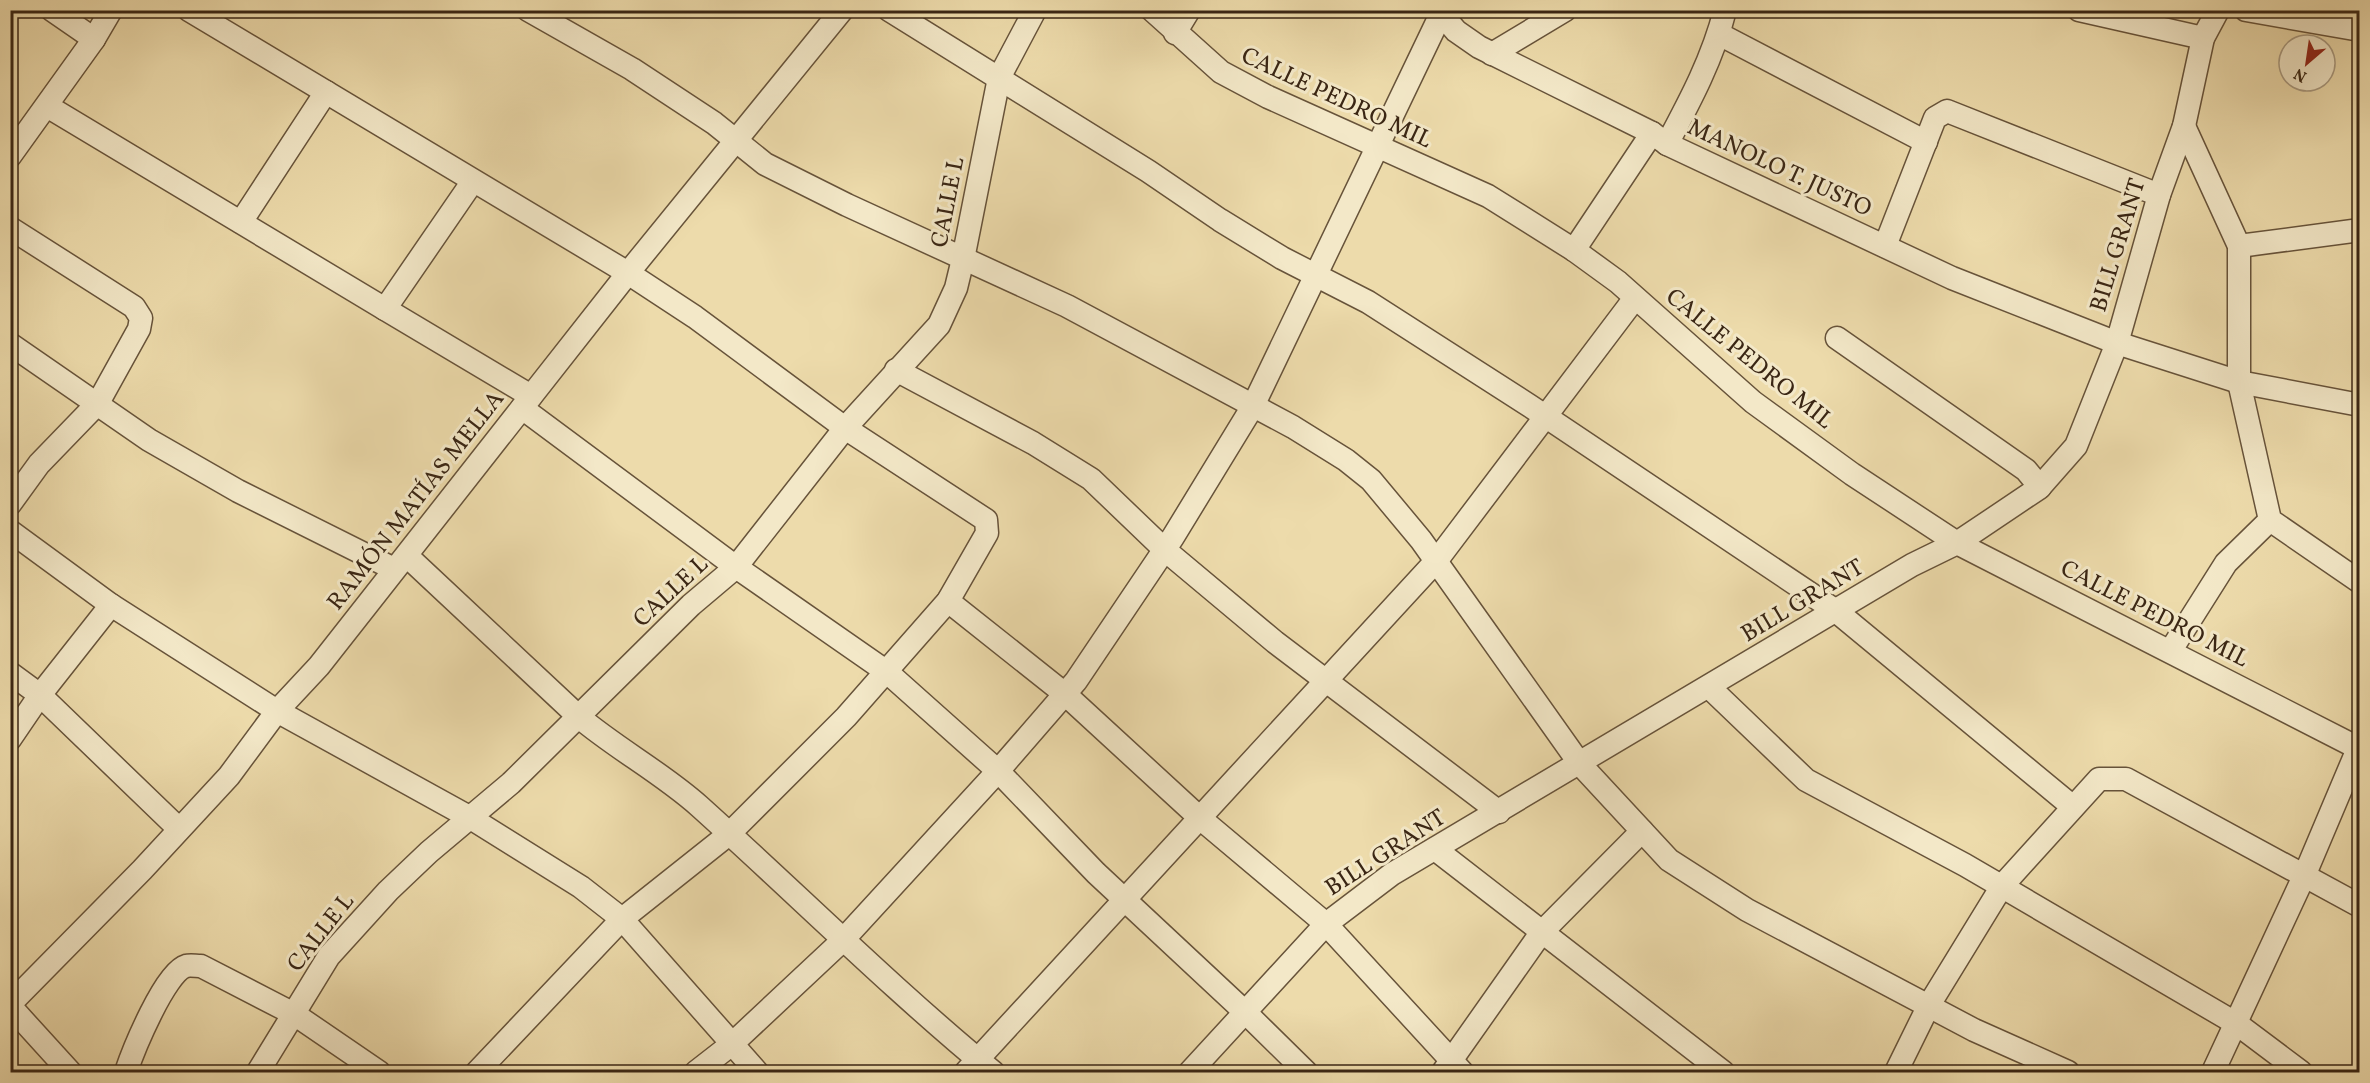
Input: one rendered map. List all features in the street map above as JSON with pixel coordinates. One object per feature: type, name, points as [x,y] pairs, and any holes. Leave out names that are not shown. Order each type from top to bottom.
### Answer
[{"type":"street","points":[[52,10],[94,39]]},
{"type":"street","points":[[10,156],[94,39],[111,10]]},
{"type":"street","points":[[189,10],[628,273],[695,317],[845,428],[986,520],[987,533],[948,601],[887,672],[729,834],[622,919],[477,1072]]},
{"type":"street","points":[[528,10],[632,69],[714,123],[765,164],[963,259],[1068,306],[1293,427],[1346,460],[1371,480],[1437,560],[1580,764],[1669,860],[1747,910],[1929,1005],[2068,1072]]},
{"type":"street","name":"RAMÓN MATÍAS MELLA","points":[[10,1005],[142,870],[178,828],[229,776],[277,711],[319,666],[628,273],[842,10]]},
{"type":"street","points":[[889,10],[1139,165],[1220,220],[1316,276],[1368,302],[1836,611],[2073,807]]},
{"type":"street","name":"CALLE L","points":[[258,1072],[316,975],[342,941],[388,891],[469,817],[511,783],[710,587],[736,567],[845,428],[939,325],[956,288],[999,78],[1035,10]]},
{"type":"street","name":"CALLE PEDRO MIL","points":[[1152,10],[1221,72],[1378,147],[1488,196],[1574,250],[1618,282],[1753,402],[1852,474],[1957,543],[2359,747]]},
{"type":"street","points":[[1175,33],[1189,10]]},
{"type":"street","points":[[1492,54],[1565,10]]},
{"type":"street","points":[[1574,250],[1697,88],[1719,34],[1725,10]]},
{"type":"street","points":[[2079,10],[2203,38]]},
{"type":"street","name":"BILL GRANT","points":[[1190,1072],[1326,924],[1392,874],[1912,565],[1957,543],[2040,487],[2076,446],[2116,343],[2159,195],[2184,126],[2203,38],[2218,10]]},
{"type":"street","points":[[2246,10],[2360,30]]},
{"type":"street","points":[[696,1072],[732,1044],[842,941],[998,771],[1065,694],[1165,550],[1253,406],[1378,147],[1440,12]]},
{"type":"street","name":"MANOLO T. JUSTO","points":[[1440,12],[1456,31],[1492,54],[1660,138],[1952,278],[2116,343],[2239,382],[2360,405]]},
{"type":"street","points":[[1719,34],[1926,142]]},
{"type":"street","points":[[241,222],[326,92]]},
{"type":"street","points":[[47,106],[385,309],[526,402],[736,567],[887,672],[998,771],[1126,901],[1306,1072]]},
{"type":"street","points":[[1885,246],[1935,118],[1947,111],[2159,195]]},
{"type":"street","points":[[2184,126],[2239,246],[2239,382],[2270,520],[2360,582]]},
{"type":"street","points":[[385,309],[473,181]]},
{"type":"street","points":[[10,228],[134,307],[141,318],[139,329],[98,404],[39,464],[10,504]]},
{"type":"street","points":[[2239,246],[2360,230]]},
{"type":"street","points":[[10,344],[149,440],[238,491],[401,562],[605,739],[678,789],[979,1068],[1126,901],[1437,560],[1635,298]]},
{"type":"street","points":[[1837,338],[2026,470],[2040,487]]},
{"type":"street","points":[[896,370],[1033,443],[1091,479],[1165,550],[1328,682],[1498,812]]},
{"type":"street","points":[[2170,650],[2226,563],[2270,520]]},
{"type":"street","points":[[10,531],[111,605],[277,711],[469,817],[580,887],[622,919],[757,1072]]},
{"type":"street","points":[[948,601],[1065,694],[1201,819],[1326,924],[1452,1069],[1541,933],[1642,831]]},
{"type":"street","points":[[10,739],[40,695],[111,605]]},
{"type":"street","points":[[10,674],[40,695],[178,828]]},
{"type":"street","points":[[1709,687],[1806,780],[2002,886],[2237,1024],[2301,1072]]},
{"type":"street","points":[[2213,1072],[2305,874],[2359,747]]},
{"type":"street","points":[[1896,1072],[1929,1005],[2002,886],[2098,779],[2126,779],[2305,874],[2360,906]]},
{"type":"street","points":[[1435,849],[1716,1070]]},
{"type":"street","points":[[126,1072],[143,1032],[173,976],[185,966],[201,966],[294,1014],[379,1072]]},
{"type":"street","points":[[10,1005],[70,1072]]}]
